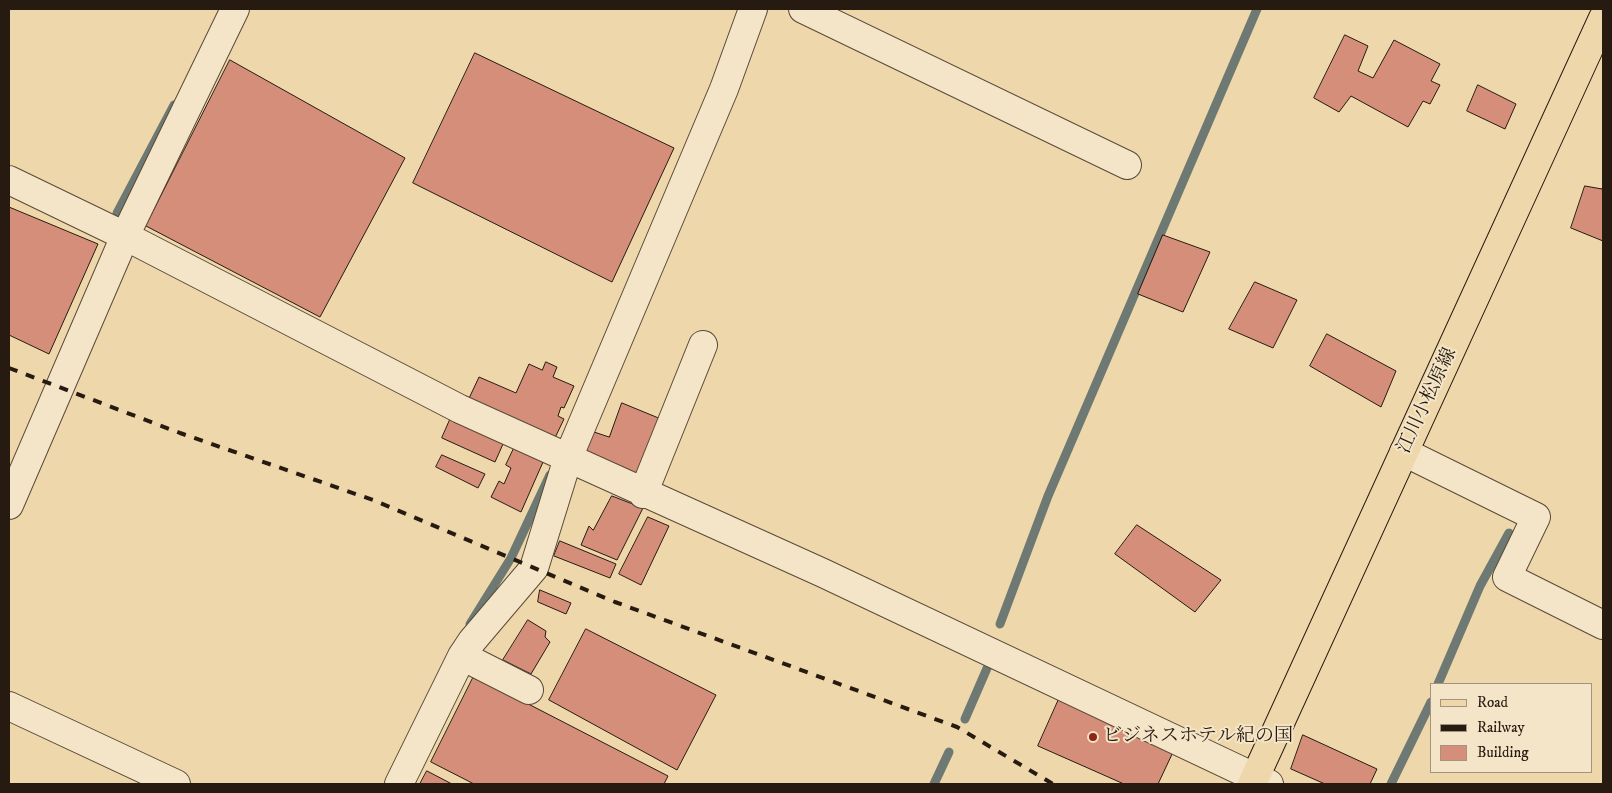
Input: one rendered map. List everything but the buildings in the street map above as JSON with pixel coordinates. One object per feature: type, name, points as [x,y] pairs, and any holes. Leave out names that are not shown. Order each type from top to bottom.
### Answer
[{"type":"main road","name":"江川小松原線","points":[[1258,782],[1404,452],[1603,18]]},
{"type":"street","points":[[9,505],[125,236],[235,9]]},
{"type":"street","points":[[399,784],[462,656],[472,641],[534,568],[568,458],[724,89],[753,9]]},
{"type":"street","points":[[803,9],[1127,165]]},
{"type":"street","points":[[9,180],[125,236],[460,409],[643,494],[823,573],[1258,782]]},
{"type":"street","points":[[643,494],[703,344]]},
{"type":"street","points":[[1404,452],[1536,517],[1507,577],[1603,625]]},
{"type":"street","points":[[462,656],[528,690]]},
{"type":"street","points":[[9,706],[176,784]]},
{"type":"waterway","points":[[1000,624],[1048,496],[1257,9]]},
{"type":"waterway","points":[[117,213],[174,105]]},
{"type":"waterway","points":[[470,624],[511,558],[550,475]]},
{"type":"waterway","points":[[1438,683],[1480,586],[1509,533]]},
{"type":"waterway","points":[[965,719],[988,666]]},
{"type":"waterway","points":[[1391,784],[1430,704]]},
{"type":"waterway","points":[[934,784],[949,752]]},
{"type":"railway","points":[[9,368],[180,433],[373,500],[615,602],[957,727],[1053,784]]},
{"type":"place","name":"ビジネスホテル紀の国","points":[[1093,737]]}]
